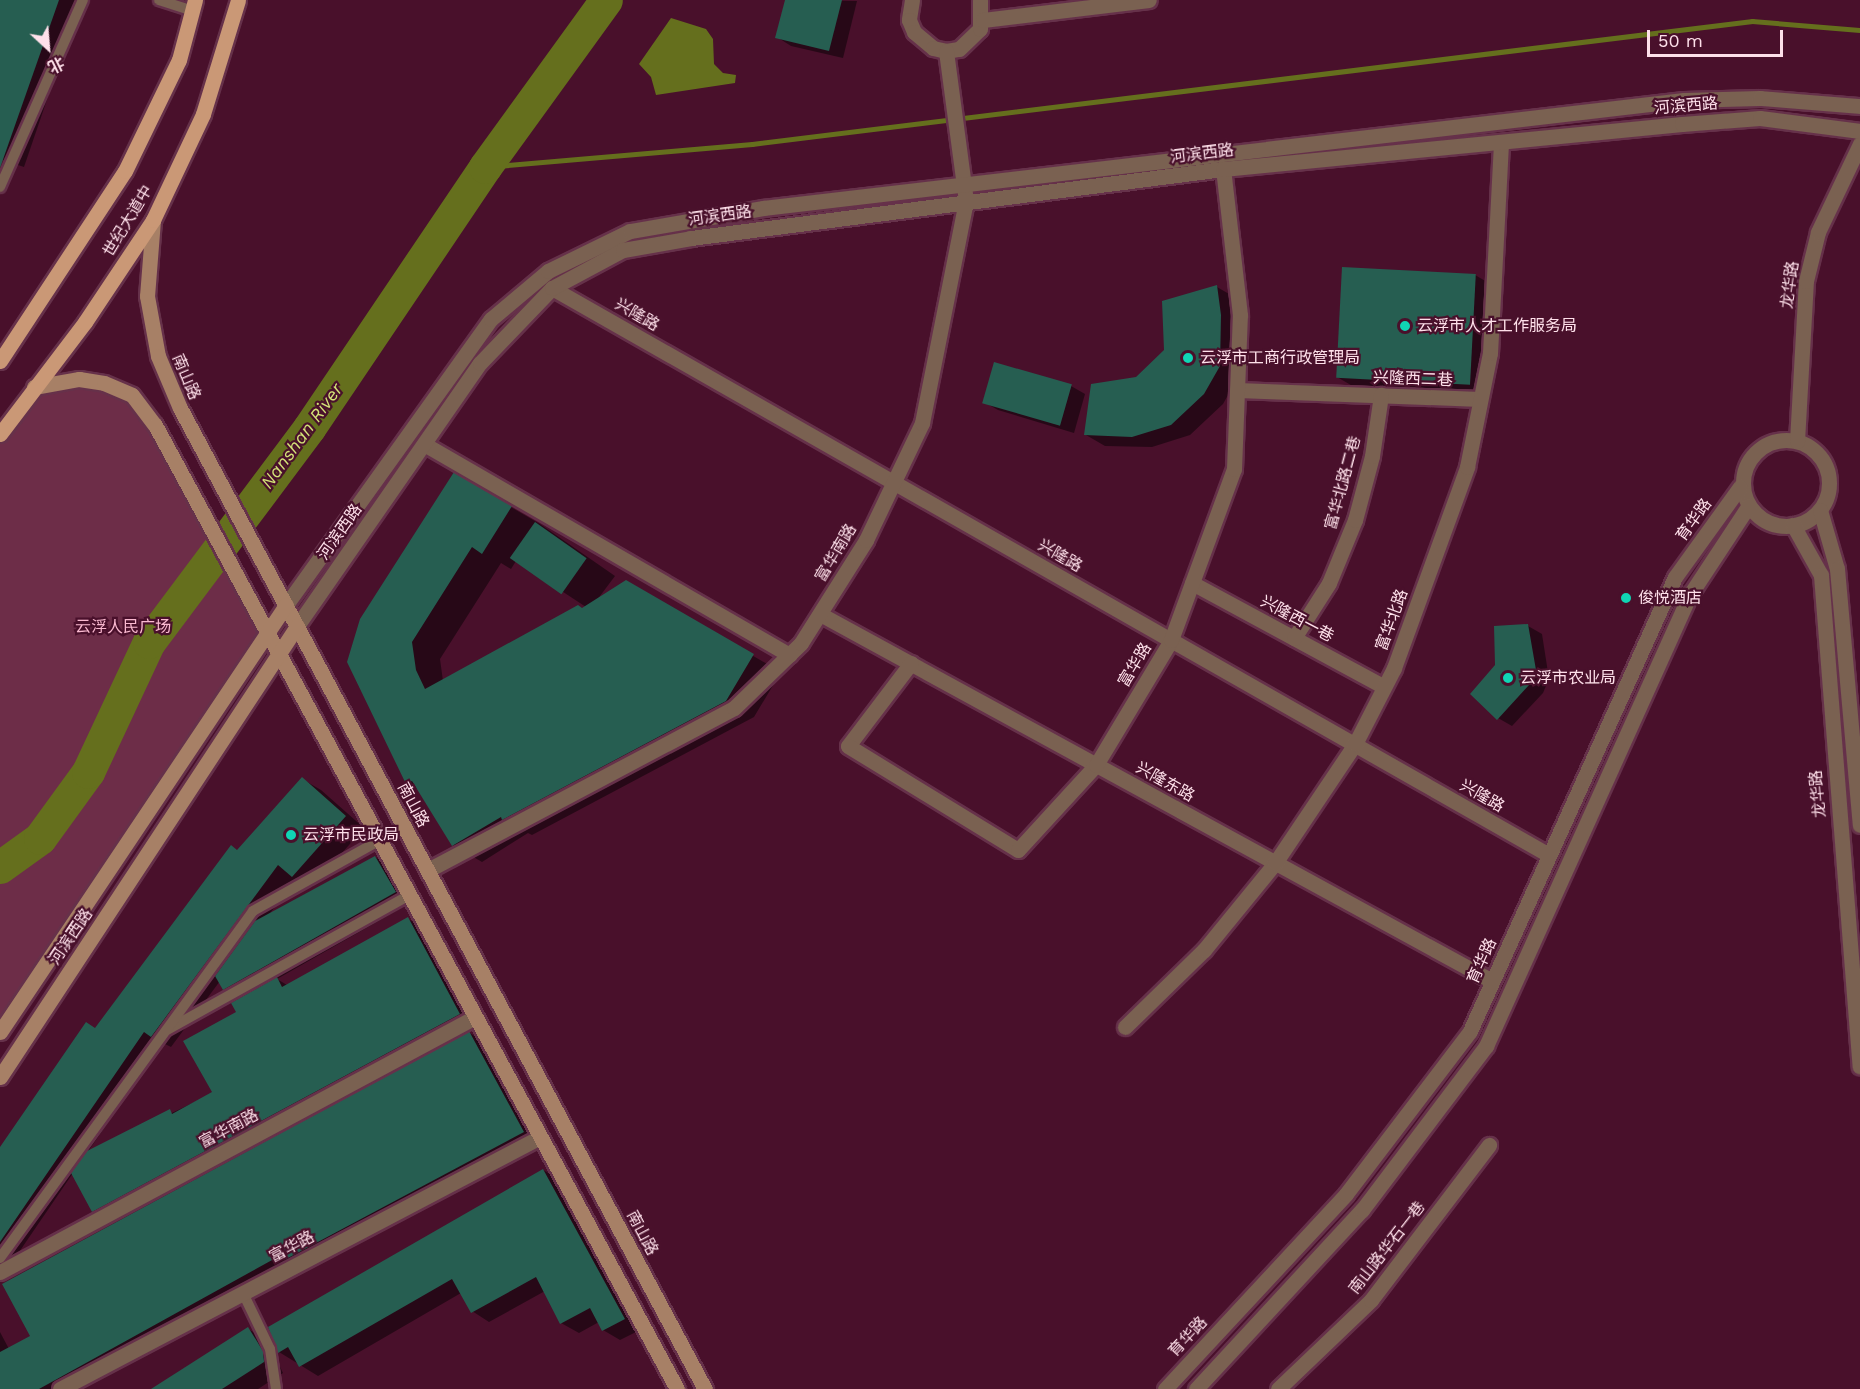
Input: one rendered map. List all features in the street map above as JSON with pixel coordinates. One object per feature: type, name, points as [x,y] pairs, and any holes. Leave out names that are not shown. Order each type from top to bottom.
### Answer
[{"type":"main road","name":"世纪大道中","points":[[0,434],[85,322],[153,220],[203,114],[238,0]]},
{"type":"main road","name":"世纪大道中","points":[[0,361],[125,171],[179,60],[194,6]]},
{"type":"main road","name":"南山路","points":[[153,220],[147,296],[158,356],[180,408],[705,1389]]},
{"type":"main road","points":[[34,387],[80,379],[104,383],[132,395],[155,425],[265,634],[677,1389]]},
{"type":"main road","name":"河滨西路","points":[[0,1032],[286,605]]},
{"type":"main road","name":"河滨西路","points":[[0,1077],[297,626]]},
{"type":"street","points":[[912,0],[909,20],[914,32],[933,48],[946,51],[959,49],[973,39],[983,20],[980,0]]},
{"type":"street","points":[[983,20],[1149,0]]},
{"type":"street","name":"富华南路","points":[[428,870],[734,708],[801,644],[820,614],[866,540],[922,423],[966,201],[946,51]]},
{"type":"street","name":"河滨西路","points":[[286,605],[491,319],[548,271],[630,231],[763,208],[1684,100],[1760,98],[1860,106]]},
{"type":"street","name":"河滨西路","points":[[297,626],[480,363],[552,288],[623,250],[966,201],[1223,169],[1502,142],[1760,118],[1860,131]]},
{"type":"street","name":"富华北路","points":[[1125,1028],[1204,950],[1275,862],[1355,744],[1384,687],[1467,467],[1490,352],[1502,142]]},
{"type":"street","name":"龙华路","points":[[1797,441],[1806,281],[1818,232],[1860,144]]},
{"type":"street","name":"富华路","points":[[911,663],[848,746],[1018,850],[1096,765],[1171,640],[1234,469],[1240,315],[1223,169]]},
{"type":"street","name":"兴隆路","points":[[552,288],[1549,855]]},
{"type":"street","name":"兴隆西二巷","points":[[1237,390],[1480,399]]},
{"type":"street","name":"富华北路二巷","points":[[1294,638],[1329,583],[1355,520],[1372,456],[1381,395]]},
{"type":"street","points":[[1782,440],[1797,441],[1815,451],[1826,466],[1830,480],[1820,510],[1809,520],[1793,525],[1772,524],[1749,505],[1740,488],[1749,461],[1759,450],[1782,440]]},
{"type":"street","points":[[424,444],[789,655]]},
{"type":"street","name":"育华路","points":[[1165,1389],[1346,1194],[1470,1031],[1675,577],[1740,488]]},
{"type":"street","points":[[1196,1389],[1362,1210],[1486,1046],[1691,593],[1749,505]]},
{"type":"street","points":[[1820,510],[1837,569],[1857,763],[1860,825]]},
{"type":"street","name":"龙华路","points":[[1793,525],[1821,575],[1860,1066]]},
{"type":"street","name":"兴隆西一巷","points":[[1192,583],[1384,687]]},
{"type":"street","name":"兴隆东路","points":[[820,614],[1492,981]]},
{"type":"street","name":"富华南路","points":[[0,1272],[474,1017]]},
{"type":"street","name":"富华路","points":[[60,1389],[540,1137]]},
{"type":"street","name":"南山路华石一巷","points":[[1278,1389],[1371,1300],[1489,1144]]},
{"type":"lane","points":[[0,187],[83,0]]},
{"type":"lane","points":[[159,0],[194,6]]},
{"type":"lane","points":[[0,1258],[253,911],[378,841]]},
{"type":"lane","points":[[165,1032],[408,896]]},
{"type":"lane","points":[[243,1293],[270,1349],[276,1389]]},
{"type":"green space","name":"云浮人民广场","points":[[79,379],[132,395],[265,634],[0,1032],[0,434],[34,387]]},
{"type":"shaded area","points":[[671,18],[706,29],[713,39],[714,64],[723,73],[736,75],[735,83],[656,95],[651,77],[639,64]]},
{"type":"building","points":[[0,0],[59,0],[0,168]]},
{"type":"building","points":[[785,0],[842,0],[829,51],[775,38]]},
{"type":"building","name":"云浮市人才工作服务局","points":[[1342,267],[1476,274],[1470,385],[1336,378]]},
{"type":"building","name":"云浮市工商行政管理局","points":[[1217,285],[1221,315],[1220,366],[1204,394],[1171,425],[1132,437],[1084,435],[1091,384],[1136,377],[1164,350],[1162,301]]},
{"type":"building","points":[[994,362],[1072,384],[1060,426],[982,403]]},
{"type":"building","points":[[454,472],[512,506],[482,554],[472,547],[412,642],[416,670],[425,689],[578,605],[582,608],[626,580],[754,654],[726,701],[502,820],[501,817],[452,846],[412,781],[406,784],[347,662],[360,619]]},
{"type":"building","points":[[535,522],[587,558],[561,594],[510,558]]},
{"type":"building","name":"云浮市农业局","points":[[1528,624],[1536,670],[1529,685],[1497,720],[1470,694],[1495,665],[1494,626]]},
{"type":"building","points":[[302,777],[346,816],[292,877],[278,865],[151,1037],[144,1032],[0,1242],[0,1147],[86,1022],[95,1028],[231,845],[237,850]]},
{"type":"building","points":[[375,856],[396,892],[223,990],[215,976],[255,921]]},
{"type":"building","points":[[408,917],[460,1014],[92,1212],[71,1173],[87,1151],[170,1109],[172,1114],[212,1092],[183,1041],[236,1012],[231,1003],[277,977],[282,987]]},
{"type":"building","points":[[469,1031],[524,1132],[286,1259],[283,1254],[39,1389],[0,1389],[0,1352],[30,1336],[2,1284]]},
{"type":"building","points":[[543,1169],[625,1319],[602,1331],[590,1308],[560,1324],[536,1277],[471,1313],[452,1279],[299,1367],[288,1347],[278,1353],[268,1327]]},
{"type":"building","points":[[248,1327],[263,1351],[264,1362],[222,1389],[151,1389]]},
{"type":"waterway","name":"Nanshan River","points":[[0,867],[40,838],[88,772],[149,642],[309,428],[485,167],[606,0]]},
{"type":"waterway","points":[[485,167],[752,144],[1752,21],[1860,30]]},
{"type":"place","name":"云浮市人才工作服务局","points":[[1405,326]]},
{"type":"place","name":"云浮市工商行政管理局","points":[[1188,358]]},
{"type":"place","name":"俊悦酒店","points":[[1626,598]]},
{"type":"place","name":"云浮市农业局","points":[[1508,678]]},
{"type":"place","name":"云浮市民政局","points":[[291,835]]}]
